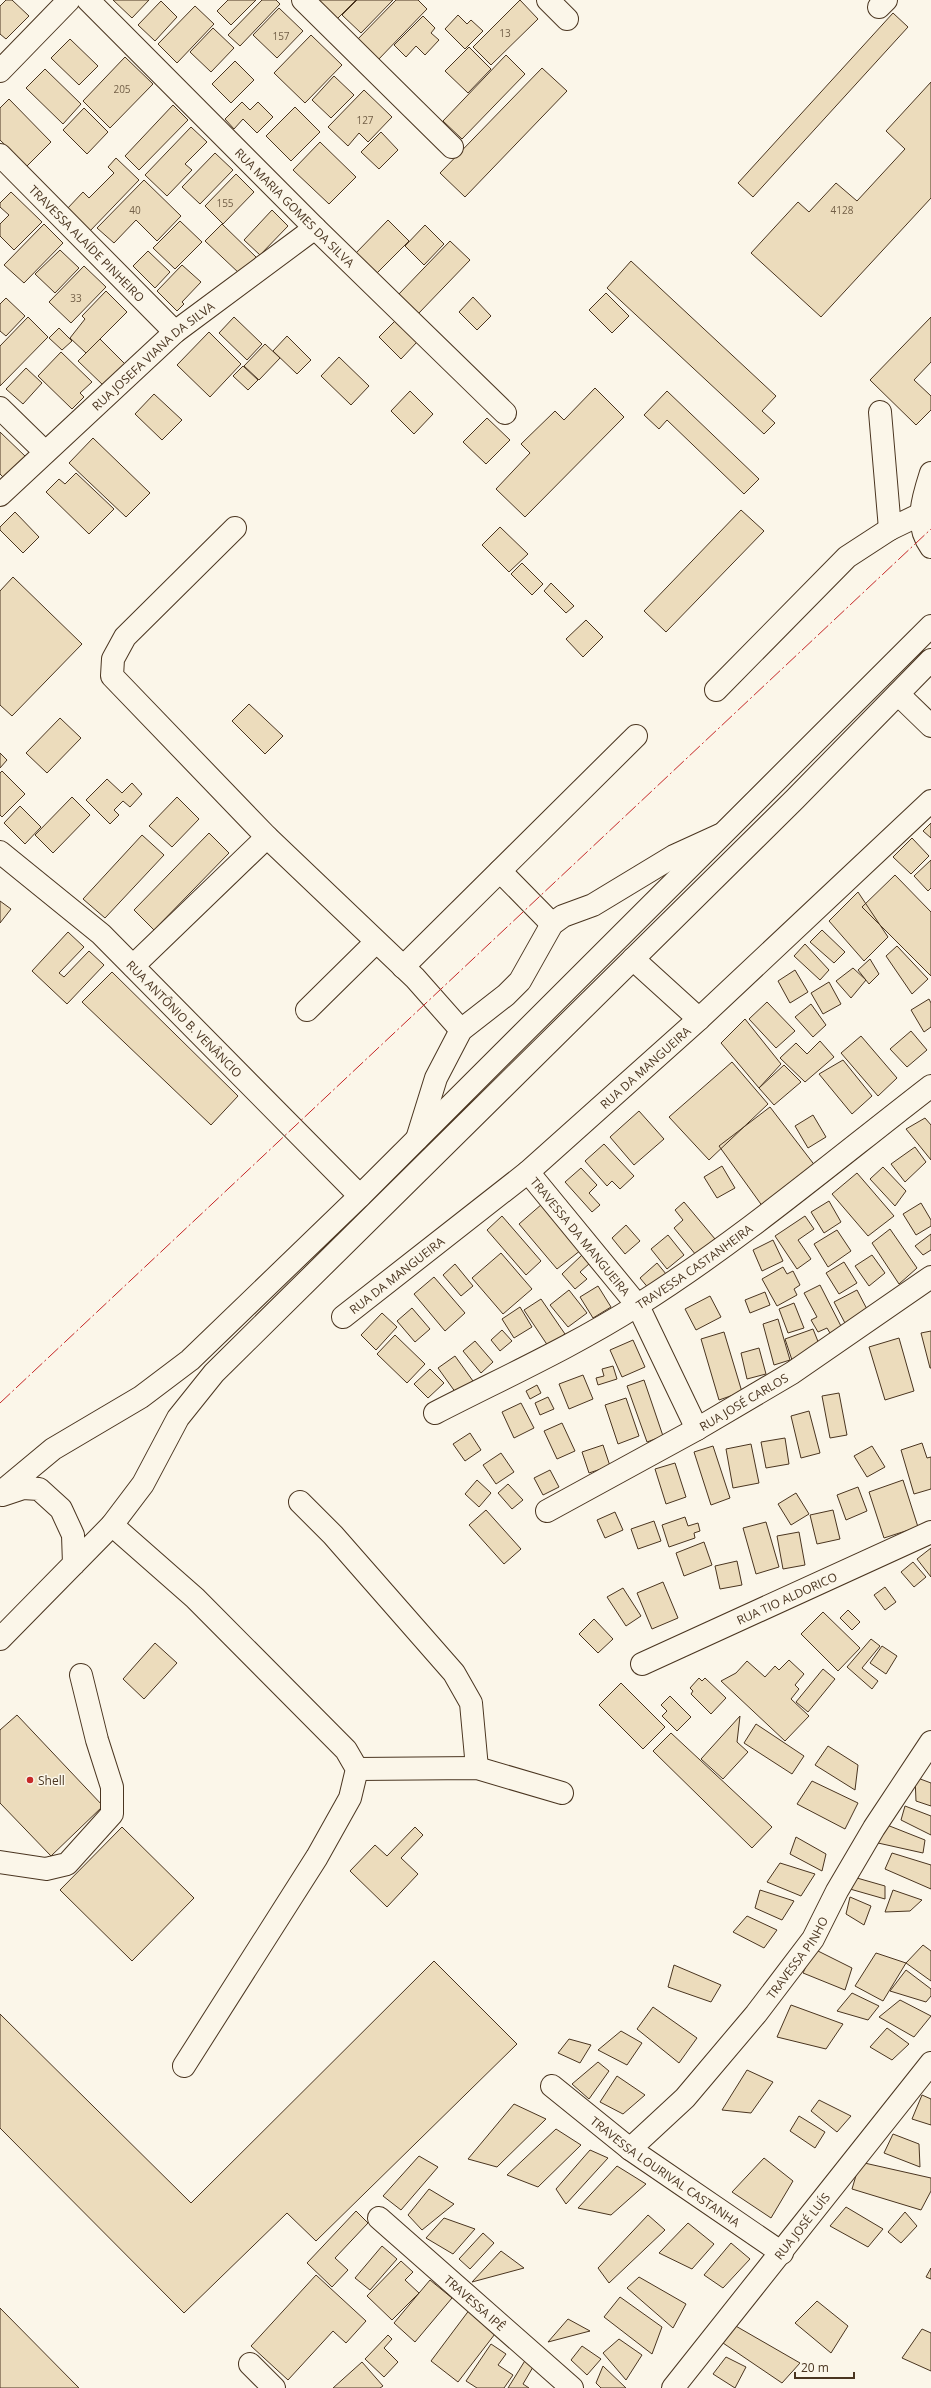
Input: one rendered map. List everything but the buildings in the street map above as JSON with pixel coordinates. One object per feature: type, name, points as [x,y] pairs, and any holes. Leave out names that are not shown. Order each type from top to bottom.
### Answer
[{"type":"main road","points":[[0,71],[69,0]]},
{"type":"main road","name":"RUA MARIA GOMES DA SILVA","points":[[88,0],[315,228],[505,413]]},
{"type":"main road","points":[[304,0],[452,147]]},
{"type":"main road","points":[[548,0],[567,19]]},
{"type":"main road","name":"TRAVESSA ALAÍDE PINHEIRO","points":[[0,155],[175,332]]},
{"type":"main road","name":"RUA JOSEFA VIANA DA SILVA","points":[[0,495],[175,332],[315,228]]},
{"type":"main road","points":[[0,408],[45,452]]},
{"type":"main road","points":[[880,412],[890,529]]},
{"type":"main road","points":[[930,543],[922,527],[921,514],[931,474]]},
{"type":"main road","points":[[716,690],[847,557],[890,529],[921,514]]},
{"type":"main road","points":[[235,528],[125,637],[113,659],[112,676],[267,837],[403,967],[461,1030]]},
{"type":"main road","points":[[0,1493],[53,1449],[141,1397],[190,1360],[360,1196],[931,626]]},
{"type":"main road","points":[[0,1640],[112,1525],[143,1484],[178,1418],[214,1373],[633,959],[931,660]]},
{"type":"main road","points":[[898,694],[931,726]]},
{"type":"main road","points":[[403,967],[636,736]]},
{"type":"main road","name":"RUA DA MANGUEIRA","points":[[343,1317],[528,1172],[699,1019],[931,800]]},
{"type":"main road","points":[[417,1139],[436,1078],[461,1030],[506,995],[520,981],[552,924],[563,916],[593,905],[674,856],[720,835]]},
{"type":"main road","points":[[133,966],[267,837]]},
{"type":"main road","name":"RUA ANTÔNIO B. VENÂNCIO","points":[[0,852],[101,934],[360,1196]]},
{"type":"main road","points":[[500,871],[552,924]]},
{"type":"main road","points":[[307,1010],[376,942]]},
{"type":"main road","points":[[633,959],[699,1019]]},
{"type":"main road","name":"TRAVESSA CASTANHEIRA","points":[[435,1413],[561,1348],[638,1306],[768,1213],[931,1086]]},
{"type":"main road","name":"TRAVESSA DA MANGUEIRA","points":[[528,1172],[638,1306],[697,1429]]},
{"type":"main road","name":"RUA JOSÉ CARLOS","points":[[547,1511],[697,1429],[792,1373],[931,1277]]},
{"type":"main road","points":[[0,1496],[22,1488],[39,1489],[61,1509],[68,1521],[73,1535],[74,1564]]},
{"type":"main road","points":[[300,1502],[333,1535],[454,1673],[471,1703],[477,1768]]},
{"type":"main road","points":[[112,1525],[217,1620],[346,1750],[357,1769],[350,1798],[317,1857],[184,2066]]},
{"type":"main road","name":"RUA TIO ALDORICO","points":[[642,1664],[931,1532]]},
{"type":"main road","points":[[0,1862],[46,1869],[67,1864],[112,1814],[112,1788],[97,1740],[81,1675]]},
{"type":"main road","name":"TRAVESSA PINHO","points":[[630,2149],[685,2098],[756,2014],[813,1939],[837,1891],[874,1828],[931,1742]]},
{"type":"main road","points":[[357,1769],[477,1768],[562,1793]]},
{"type":"main road","name":"RUA JOSÉ LUÍS","points":[[673,2388],[782,2253],[931,2063]]},
{"type":"main road","name":"TRAVESSA LOURIVAL CASTANHA","points":[[552,2086],[630,2149],[782,2253]]},
{"type":"main road","name":"TRAVESSA IPÊ","points":[[379,2218],[572,2388]]},
{"type":"main road","points":[[250,2364],[274,2388]]},
{"type":"power","points":[[0,1403],[931,529]]},
{"type":"place","name":"Shell","points":[[30,1780]]}]
